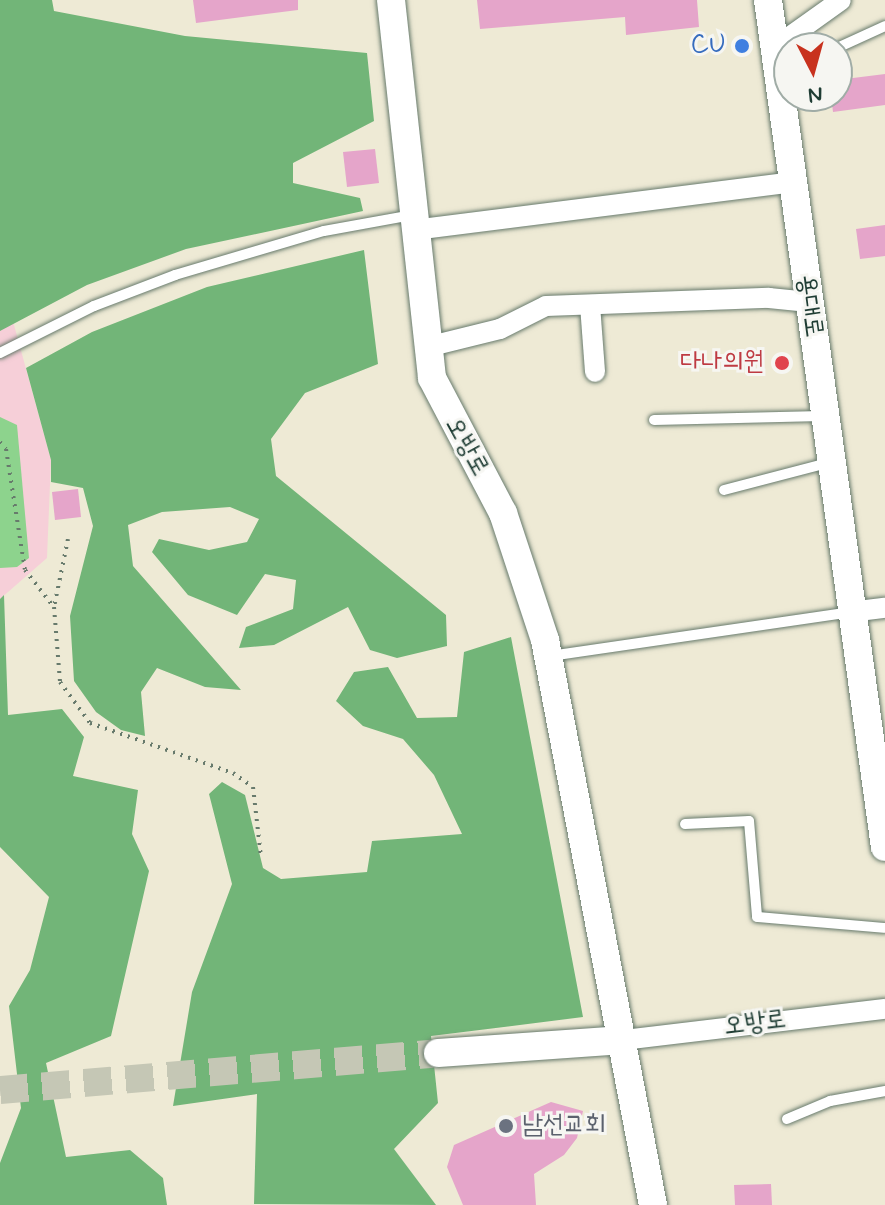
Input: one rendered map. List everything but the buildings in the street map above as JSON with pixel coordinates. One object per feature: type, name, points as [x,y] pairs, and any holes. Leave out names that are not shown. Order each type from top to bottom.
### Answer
[{"type":"main road","name":"오방로","points":[[391,0],[427,347],[443,405],[513,540],[548,656],[624,1040],[653,1205]]},
{"type":"main road","name":"용대로","points":[[768,0],[773,40]]},
{"type":"main road","name":"용대로","points":[[787,112],[792,182],[885,847]]},
{"type":"main road","points":[[438,1053],[624,1040]]},
{"type":"street","points":[[796,32],[841,0]]},
{"type":"street","points":[[413,223],[792,182]]},
{"type":"street","points":[[427,347],[500,329],[533,309],[769,298],[809,302]]},
{"type":"street","points":[[590,305],[595,372]]},
{"type":"street","points":[[850,612],[885,608]]},
{"type":"street","name":"오방로","points":[[624,1040],[885,1009]]},
{"type":"lane","points":[[853,41],[885,26]]},
{"type":"lane","points":[[0,353],[94,306],[175,275],[324,231],[413,223]]},
{"type":"lane","points":[[654,420],[824,416]]},
{"type":"lane","points":[[724,490],[830,463]]},
{"type":"lane","points":[[548,656],[850,612]]},
{"type":"lane","points":[[685,824],[749,821],[757,917],[885,928]]},
{"type":"lane","points":[[787,1119],[830,1101],[885,1091]]},
{"type":"path","points":[[0,442],[6,449],[25,570],[54,607]]},
{"type":"path","points":[[68,539],[54,607],[60,682],[90,723],[233,773],[253,787],[261,857]]},
{"type":"shaded area","points":[[0,227],[14,325],[51,460],[47,558],[0,599]]},
{"type":"green space","points":[[0,0],[52,0],[54,11],[185,36],[367,53],[374,121],[293,163],[293,183],[360,198],[363,211],[186,249],[87,285],[0,331]]},
{"type":"green space","points":[[364,250],[378,364],[305,393],[271,439],[276,476],[446,615],[447,646],[397,658],[370,650],[348,607],[274,645],[239,648],[246,627],[293,609],[296,580],[265,574],[237,615],[188,595],[152,552],[159,539],[209,550],[247,542],[259,519],[230,507],[162,512],[128,525],[133,566],[241,690],[205,687],[157,668],[141,692],[145,736],[121,730],[96,712],[74,681],[70,616],[93,526],[83,488],[51,482],[51,460],[26,368],[92,332],[207,287]]},
{"type":"green space","points":[[0,417],[17,425],[29,558],[17,567],[0,568]]},
{"type":"green space","points":[[4,595],[8,715],[62,709],[84,737],[73,776],[138,790],[132,834],[149,871],[111,1036],[46,1063],[66,1157],[130,1150],[163,1178],[167,1205],[0,1205],[0,1163],[21,1108],[9,1006],[30,970],[49,897],[0,847],[0,599]]},
{"type":"green space","points":[[511,637],[583,1017],[431,1036],[438,1103],[394,1149],[436,1205],[254,1204],[257,1094],[173,1106],[192,992],[232,884],[209,794],[222,782],[245,795],[263,868],[281,879],[367,872],[372,841],[462,834],[434,775],[403,739],[363,726],[336,701],[354,672],[388,667],[417,718],[457,717],[464,652]]},
{"type":"tunnel","points":[[0,1090],[438,1053]]},
{"type":"place","name":"CU","points":[[742,46]]},
{"type":"place","name":"다나의원","points":[[782,363]]},
{"type":"place","name":"남선교회","points":[[506,1126]]}]
